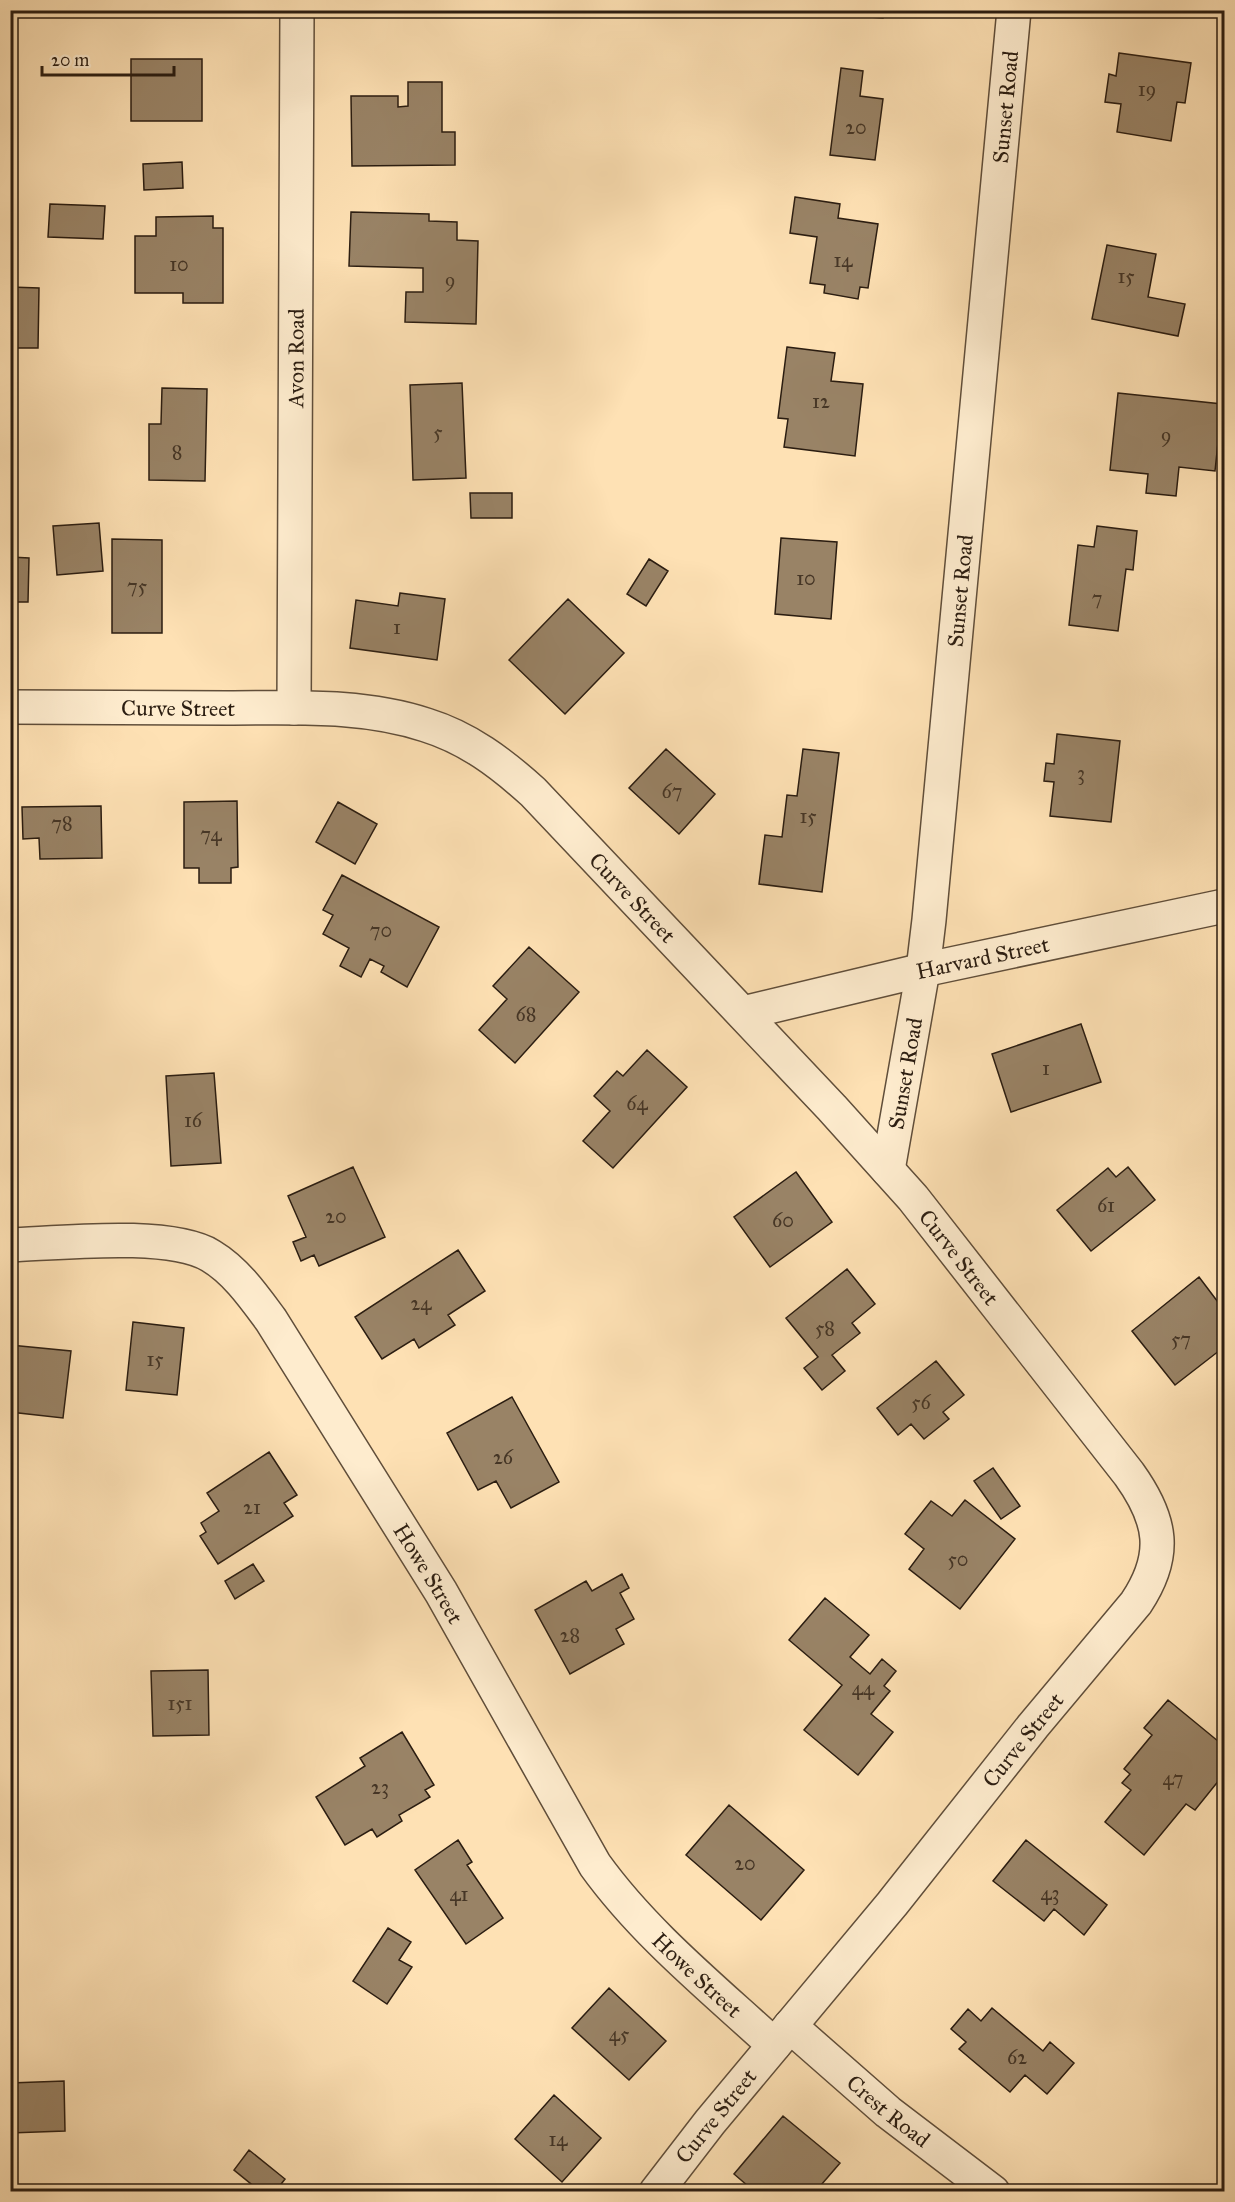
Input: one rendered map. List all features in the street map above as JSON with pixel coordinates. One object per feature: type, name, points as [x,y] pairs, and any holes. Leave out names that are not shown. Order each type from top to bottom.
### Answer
[{"type":"street","name":"Avon Road","points":[[294,708],[297,10]]},
{"type":"street","name":"Sunset Road","points":[[888,1170],[923,970],[1014,10]]},
{"type":"street","name":"Curve Street","points":[[10,707],[354,710],[403,718],[454,736],[497,760],[533,792],[888,1170],[937,1227],[1134,1482],[1148,1505],[1154,1521],[1158,1552],[1147,1586],[1136,1603],[1033,1726],[885,1913],[710,2122],[656,2192]]},
{"type":"street","name":"Harvard Street","points":[[743,1013],[923,970],[1224,906]]},
{"type":"street","name":"Howe Street","points":[[10,1245],[141,1241],[180,1244],[210,1255],[222,1263],[248,1290],[271,1320],[441,1592],[595,1865],[640,1919],[782,2036]]},
{"type":"street","name":"Crest Road","points":[[782,2036],[848,2079],[993,2192]]},
{"type":"building","points":[[841,10],[884,10],[883,18],[841,15]]},
{"type":"building","points":[[1119,53],[1191,63],[1185,103],[1177,102],[1171,141],[1117,132],[1121,104],[1105,102],[1109,74],[1116,76]]},
{"type":"building","points":[[131,59],[202,59],[202,121],[131,121]]},
{"type":"building","points":[[841,68],[863,71],[860,96],[883,99],[875,160],[830,155]]},
{"type":"building","points":[[408,82],[442,82],[442,132],[455,132],[455,165],[352,166],[351,96],[398,96],[398,107],[408,106]]},
{"type":"building","points":[[182,162],[183,188],[144,190],[143,164]]},
{"type":"building","points":[[795,197],[840,204],[838,218],[878,224],[868,288],[860,287],[858,299],[824,293],[825,285],[810,283],[817,237],[790,233]]},
{"type":"building","points":[[50,204],[105,206],[103,239],[48,237]]},
{"type":"building","points":[[351,212],[429,214],[429,221],[457,222],[457,240],[478,241],[476,324],[405,322],[406,292],[423,292],[423,268],[349,266]]},
{"type":"building","points":[[213,216],[213,228],[223,228],[223,303],[183,303],[183,293],[135,293],[135,236],[156,236],[156,217]]},
{"type":"building","points":[[1107,245],[1156,254],[1148,297],[1185,304],[1178,336],[1092,319]]},
{"type":"building","points":[[10,287],[39,288],[38,348],[10,348]]},
{"type":"building","points":[[787,347],[835,353],[831,381],[863,384],[855,456],[784,447],[788,419],[778,418]]},
{"type":"building","points":[[462,383],[466,478],[413,480],[410,385]]},
{"type":"building","points":[[162,388],[207,389],[205,481],[149,480],[149,424],[161,424]]},
{"type":"building","points":[[1118,393],[1222,404],[1215,471],[1179,467],[1176,496],[1146,493],[1148,474],[1110,470]]},
{"type":"building","points":[[470,493],[512,493],[512,518],[471,518]]},
{"type":"building","points":[[99,523],[103,571],[57,575],[53,526]]},
{"type":"building","points":[[1097,526],[1137,531],[1133,570],[1126,569],[1118,631],[1069,625],[1078,545],[1094,547]]},
{"type":"building","points":[[781,538],[837,542],[831,619],[775,614]]},
{"type":"building","points":[[112,539],[162,540],[162,633],[112,633]]},
{"type":"building","points":[[10,557],[29,558],[28,602],[10,602]]},
{"type":"building","points":[[649,559],[668,571],[646,606],[627,594]]},
{"type":"building","points":[[400,593],[445,599],[437,660],[350,648],[356,600],[398,606]]},
{"type":"building","points":[[568,599],[624,653],[565,714],[509,660]]},
{"type":"building","points":[[1057,734],[1120,741],[1111,822],[1050,816],[1054,782],[1044,781],[1046,763],[1054,764]]},
{"type":"building","points":[[666,749],[715,794],[679,834],[629,788]]},
{"type":"building","points":[[803,749],[839,753],[822,892],[759,884],[765,835],[782,837],[787,795],[797,796]]},
{"type":"building","points":[[237,801],[238,867],[231,868],[231,883],[199,883],[199,868],[184,868],[184,802]]},
{"type":"building","points":[[338,802],[377,824],[355,864],[316,842]]},
{"type":"building","points":[[101,806],[102,858],[40,859],[39,838],[23,839],[22,807]]},
{"type":"building","points":[[342,875],[439,927],[407,987],[381,972],[384,966],[370,959],[361,977],[340,966],[349,948],[323,934],[333,915],[323,910]]},
{"type":"building","points":[[529,947],[579,992],[515,1063],[479,1030],[507,999],[493,986]]},
{"type":"building","points":[[1081,1024],[1101,1082],[1011,1112],[992,1054]]},
{"type":"building","points":[[647,1050],[687,1087],[613,1168],[583,1141],[610,1111],[594,1096],[617,1071],[623,1076]]},
{"type":"building","points":[[214,1073],[221,1163],[171,1166],[166,1076]]},
{"type":"building","points":[[353,1167],[385,1237],[319,1266],[314,1255],[301,1261],[293,1242],[306,1237],[288,1196]]},
{"type":"building","points":[[1128,1167],[1155,1200],[1091,1251],[1057,1210],[1108,1168],[1116,1177]]},
{"type":"building","points":[[796,1172],[832,1222],[770,1267],[734,1217]]},
{"type":"building","points":[[458,1250],[485,1291],[448,1315],[455,1325],[419,1348],[414,1339],[382,1359],[355,1317]]},
{"type":"building","points":[[847,1269],[875,1304],[852,1323],[860,1333],[832,1355],[845,1371],[822,1390],[804,1368],[818,1357],[786,1318]]},
{"type":"building","points":[[1199,1277],[1224,1310],[1224,1347],[1175,1385],[1132,1331]]},
{"type":"building","points":[[133,1322],[184,1328],[177,1395],[126,1390]]},
{"type":"building","points":[[10,1345],[71,1351],[63,1418],[10,1412]]},
{"type":"building","points":[[936,1361],[964,1395],[943,1412],[949,1419],[924,1439],[911,1424],[898,1435],[877,1408]]},
{"type":"building","points":[[512,1397],[559,1482],[511,1508],[496,1481],[478,1490],[447,1433]]},
{"type":"building","points":[[269,1452],[297,1495],[284,1503],[293,1516],[218,1564],[200,1536],[206,1532],[201,1523],[219,1511],[207,1493]]},
{"type":"building","points":[[993,1468],[1020,1506],[1001,1519],[974,1481]]},
{"type":"building","points":[[965,1500],[1015,1539],[960,1609],[909,1569],[924,1549],[905,1534],[931,1501],[952,1516]]},
{"type":"building","points":[[253,1564],[264,1581],[235,1599],[225,1581]]},
{"type":"building","points":[[622,1574],[629,1588],[620,1593],[634,1619],[616,1629],[624,1644],[570,1674],[535,1610],[586,1581],[592,1591]]},
{"type":"building","points":[[825,1598],[869,1635],[850,1657],[870,1674],[882,1659],[896,1671],[884,1686],[890,1691],[871,1714],[893,1732],[858,1775],[804,1730],[842,1685],[789,1640]]},
{"type":"building","points":[[208,1670],[209,1735],[153,1736],[151,1671]]},
{"type":"building","points":[[1168,1700],[1224,1746],[1224,1774],[1195,1810],[1186,1804],[1144,1855],[1105,1822],[1131,1790],[1122,1783],[1130,1774],[1124,1769],[1152,1735],[1144,1728]]},
{"type":"building","points":[[402,1732],[434,1785],[425,1790],[430,1797],[399,1815],[402,1821],[377,1837],[372,1829],[345,1845],[316,1797],[365,1766],[360,1758]]},
{"type":"building","points":[[729,1805],[804,1870],[761,1920],[686,1855]]},
{"type":"building","points":[[458,1840],[472,1862],[467,1865],[503,1918],[466,1944],[415,1870]]},
{"type":"building","points":[[1026,1840],[1107,1905],[1084,1935],[1054,1909],[1044,1921],[993,1881]]},
{"type":"building","points":[[388,1928],[411,1942],[399,1960],[412,1967],[387,2004],[353,1981]]},
{"type":"building","points":[[609,1988],[666,2041],[629,2080],[572,2028]]},
{"type":"building","points":[[992,2008],[1043,2051],[1050,2042],[1074,2063],[1047,2094],[1025,2075],[1010,2092],[959,2049],[966,2042],[951,2029],[968,2009],[981,2021]]},
{"type":"building","points":[[64,2081],[65,2131],[10,2133],[10,2083]]},
{"type":"building","points":[[554,2095],[601,2138],[562,2182],[515,2139]]},
{"type":"building","points":[[783,2116],[840,2163],[815,2192],[755,2192],[734,2174]]},
{"type":"building","points":[[249,2150],[285,2179],[275,2192],[261,2192],[234,2170]]}]
